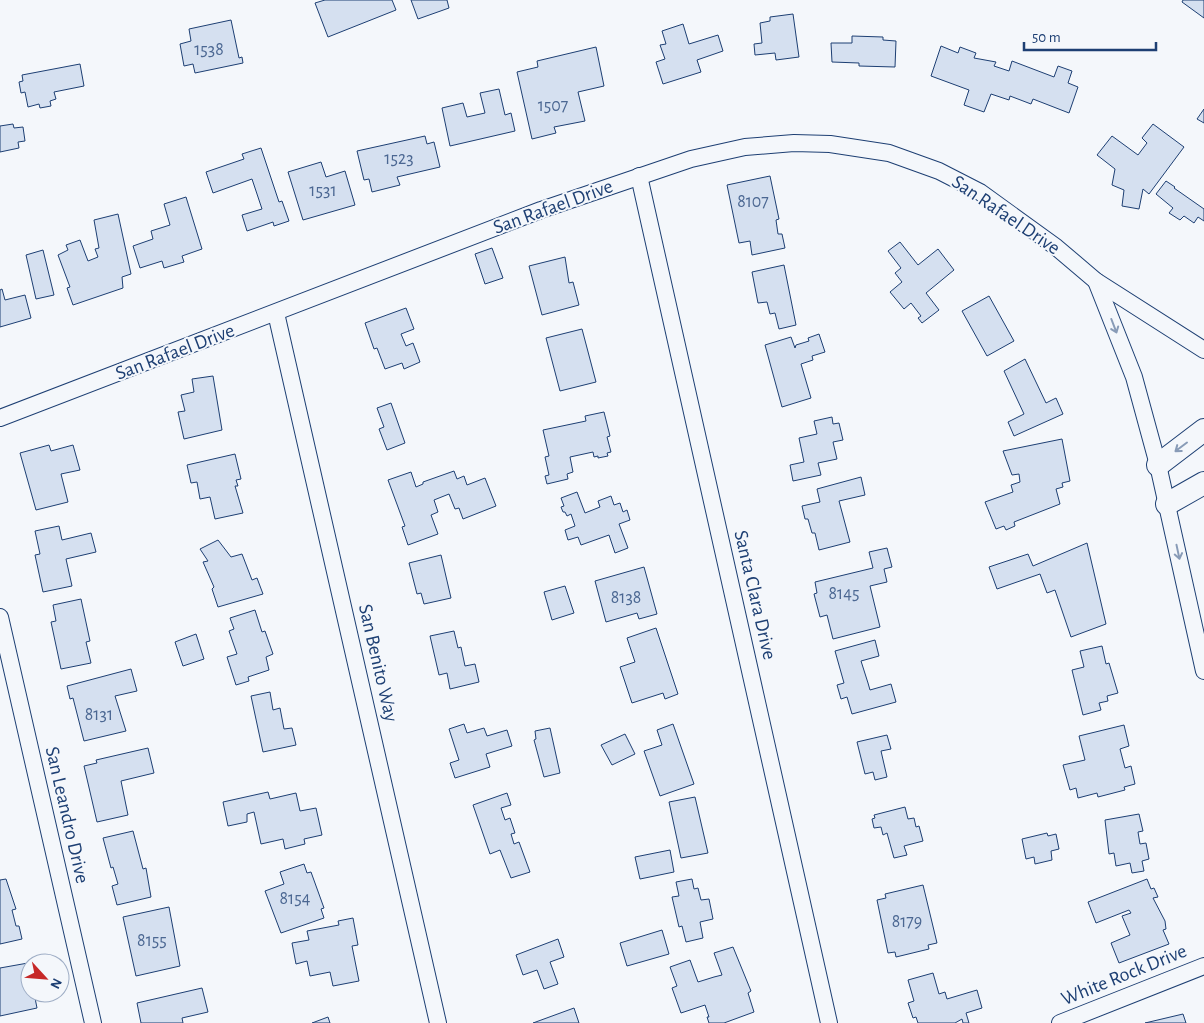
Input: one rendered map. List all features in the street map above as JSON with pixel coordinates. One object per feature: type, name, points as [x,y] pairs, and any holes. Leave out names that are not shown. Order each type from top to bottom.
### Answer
[{"type":"street","name":"San Rafael Drive","points":[[0,418],[541,210],[691,159],[745,147],[830,144],[889,153],[939,171],[980,192],[1056,247],[1096,281],[1204,350]]},
{"type":"street","name":"Santa Clara Drive","points":[[640,176],[830,1023]]},
{"type":"street","name":"San Rafael Drive","points":[[1096,281],[1134,377],[1158,464],[1204,671]]},
{"type":"street","name":"San Benito Way","points":[[276,313],[438,1023]]},
{"type":"street","points":[[1158,464],[1204,430]]},
{"type":"street","points":[[1167,504],[1204,483]]},
{"type":"street","name":"San Leandro Drive","points":[[0,617],[93,1023]]},
{"type":"street","name":"White Rock Drive","points":[[1060,1023],[1204,966]]},
{"type":"building","points":[[325,0],[392,0],[396,10],[328,37],[315,3]]},
{"type":"building","points":[[411,0],[447,0],[449,8],[418,19]]},
{"type":"building","points":[[1183,0],[1204,0],[1204,18],[1182,2]]},
{"type":"building","points":[[793,14],[799,57],[776,60],[775,53],[755,55],[754,44],[762,43],[760,23],[770,21],[770,17]]},
{"type":"building","points":[[231,20],[239,58],[242,57],[243,63],[195,73],[193,64],[184,66],[180,44],[191,41],[189,29]]},
{"type":"building","points":[[683,24],[689,44],[718,35],[723,51],[697,60],[701,72],[663,84],[656,62],[665,59],[660,45],[666,44],[662,31]]},
{"type":"building","points":[[852,36],[883,37],[883,40],[896,41],[895,67],[859,66],[859,63],[832,62],[831,43],[852,43]]},
{"type":"building","points":[[941,46],[958,53],[960,47],[976,53],[974,58],[996,62],[994,66],[1009,71],[1012,61],[1054,77],[1058,66],[1072,71],[1068,83],[1078,87],[1069,113],[1033,99],[1031,104],[1010,96],[1009,100],[991,94],[984,112],[964,105],[969,90],[931,76]]},
{"type":"building","points":[[596,47],[604,86],[578,92],[585,121],[554,127],[556,133],[532,139],[517,72],[538,67],[537,61]]},
{"type":"building","points":[[80,64],[84,86],[54,92],[56,99],[50,101],[51,106],[40,108],[39,104],[28,107],[25,92],[21,93],[19,82],[23,81],[22,75]]},
{"type":"building","points":[[499,89],[505,115],[511,113],[515,131],[450,146],[442,108],[463,103],[467,117],[485,113],[480,93]]},
{"type":"building","points":[[1204,109],[1204,123],[1197,119]]},
{"type":"building","points":[[13,124],[14,128],[23,127],[25,141],[18,142],[19,148],[0,152],[0,126]]},
{"type":"building","points":[[1153,124],[1184,147],[1149,194],[1143,189],[1139,209],[1122,206],[1124,190],[1112,185],[1115,169],[1097,155],[1112,136],[1138,155],[1147,143],[1142,138]]},
{"type":"building","points":[[425,136],[427,144],[434,142],[440,167],[397,177],[400,185],[372,192],[369,179],[364,180],[357,151]]},
{"type":"building","points":[[261,148],[279,202],[282,201],[289,221],[274,226],[273,222],[247,231],[242,215],[262,209],[252,179],[213,193],[206,172],[244,159],[242,154]]},
{"type":"building","points":[[321,162],[326,177],[345,171],[355,205],[303,220],[288,172]]},
{"type":"building","points":[[770,176],[779,219],[776,220],[778,234],[782,234],[785,248],[752,255],[750,241],[739,243],[727,185]]},
{"type":"building","points":[[1166,181],[1204,209],[1204,221],[1198,217],[1194,223],[1184,216],[1180,220],[1169,213],[1173,208],[1156,194]]},
{"type":"building","points":[[186,197],[202,249],[182,256],[184,262],[164,268],[162,261],[140,268],[133,246],[153,239],[151,231],[170,225],[164,204]]},
{"type":"building","points":[[118,214],[131,274],[122,277],[123,288],[73,305],[67,288],[70,287],[58,255],[68,250],[66,245],[80,240],[88,261],[98,257],[95,249],[99,248],[94,220]]},
{"type":"building","points":[[900,242],[918,265],[938,249],[954,270],[926,293],[939,310],[922,323],[918,318],[921,316],[911,303],[904,309],[890,292],[902,282],[895,273],[901,268],[888,251]]},
{"type":"building","points":[[492,248],[503,278],[485,284],[475,254]]},
{"type":"building","points":[[43,250],[54,295],[36,299],[26,255]]},
{"type":"building","points":[[565,257],[569,283],[573,282],[579,305],[542,315],[529,266]]},
{"type":"building","points":[[784,265],[796,325],[779,329],[775,313],[770,314],[767,302],[758,303],[752,272]]},
{"type":"building","points":[[2,289],[5,300],[25,295],[31,318],[0,327],[0,290]]},
{"type":"building","points":[[989,296],[1014,341],[987,356],[962,311]]},
{"type":"building","points":[[406,308],[414,329],[401,334],[406,346],[413,343],[420,362],[404,369],[402,363],[385,369],[377,348],[374,349],[365,323]]},
{"type":"building","points":[[582,329],[596,382],[560,391],[546,338]]},
{"type":"building","points":[[819,334],[825,352],[812,356],[813,360],[801,364],[811,398],[782,407],[765,345],[791,337],[795,348],[796,345],[809,341],[808,338]]},
{"type":"building","points":[[1025,359],[1046,403],[1056,398],[1063,414],[1014,436],[1008,422],[1024,414],[1004,371]]},
{"type":"building","points":[[213,376],[222,430],[184,439],[178,412],[185,411],[181,395],[194,392],[192,379]]},
{"type":"building","points":[[391,403],[405,443],[387,450],[379,429],[384,427],[377,408]]},
{"type":"building","points":[[604,412],[610,436],[607,437],[611,452],[607,453],[608,456],[594,457],[593,452],[570,457],[573,472],[567,474],[568,479],[547,484],[545,476],[549,475],[545,457],[549,456],[543,430],[586,421],[585,416]]},
{"type":"building","points":[[832,417],[833,424],[839,423],[843,440],[833,442],[837,459],[818,463],[821,475],[793,481],[790,465],[804,462],[799,438],[817,434],[814,421]]},
{"type":"building","points":[[1062,439],[1070,481],[1062,483],[1063,487],[1056,489],[1060,504],[1014,522],[1015,526],[1006,530],[1004,526],[996,529],[985,502],[1013,492],[1011,485],[1020,482],[1019,474],[1012,475],[1003,451]]},
{"type":"building","points":[[49,445],[51,451],[73,445],[80,470],[61,474],[68,502],[36,510],[20,453]]},
{"type":"building","points":[[235,454],[241,479],[236,480],[238,486],[235,486],[243,513],[215,519],[210,497],[200,499],[197,482],[191,483],[187,465]]},
{"type":"building","points":[[454,471],[457,479],[464,476],[467,485],[485,478],[496,506],[463,519],[459,508],[455,509],[449,494],[434,500],[438,512],[431,515],[438,534],[408,545],[402,527],[405,526],[388,480],[411,472],[416,487],[423,484],[423,482]]},
{"type":"building","points":[[861,477],[865,495],[839,501],[850,542],[819,550],[815,533],[812,533],[808,519],[805,519],[802,506],[820,502],[817,489]]},
{"type":"building","points":[[577,492],[585,513],[600,507],[598,501],[611,496],[614,505],[620,503],[623,512],[627,510],[630,520],[619,524],[628,548],[615,553],[609,535],[581,545],[578,537],[568,540],[565,530],[575,526],[571,514],[567,516],[563,512],[561,507],[564,506],[561,498]]},
{"type":"building","points":[[59,526],[62,540],[91,533],[96,552],[66,559],[72,586],[43,592],[35,555],[40,554],[35,531]]},
{"type":"building","points":[[218,540],[231,557],[242,554],[252,580],[257,578],[263,594],[218,607],[212,589],[214,587],[203,562],[208,561],[200,549]]},
{"type":"building","points":[[1087,543],[1106,624],[1071,637],[1055,590],[1047,593],[1040,574],[997,589],[989,567],[1028,554],[1033,566]]},
{"type":"building","points":[[887,548],[892,567],[884,569],[887,582],[870,586],[880,627],[833,639],[827,615],[820,617],[814,594],[817,593],[815,582],[873,568],[869,552]]},
{"type":"building","points":[[441,555],[451,598],[424,604],[421,593],[417,594],[409,563]]},
{"type":"building","points":[[644,567],[657,614],[639,619],[637,613],[606,622],[595,581]]},
{"type":"building","points":[[565,586],[574,613],[552,620],[544,592]]},
{"type":"building","points":[[81,599],[90,641],[86,642],[91,663],[61,669],[51,622],[56,621],[53,605]]},
{"type":"building","points":[[255,610],[262,632],[265,631],[273,654],[266,657],[269,670],[248,677],[249,681],[236,685],[227,657],[237,654],[229,631],[234,629],[230,618]]},
{"type":"building","points":[[656,628],[678,694],[665,699],[663,693],[632,703],[620,667],[635,662],[627,638]]},
{"type":"building","points":[[454,631],[458,648],[461,647],[465,666],[475,664],[479,682],[450,689],[447,673],[439,675],[430,636]]},
{"type":"building","points":[[196,634],[204,659],[183,666],[175,642]]},
{"type":"building","points":[[875,640],[879,656],[861,661],[870,690],[891,684],[896,702],[852,714],[847,697],[841,699],[837,685],[844,683],[835,651]]},
{"type":"building","points":[[1102,646],[1106,664],[1109,663],[1118,693],[1107,696],[1108,701],[1099,703],[1101,710],[1083,715],[1072,670],[1084,667],[1080,651]]},
{"type":"building","points":[[131,669],[137,691],[115,696],[126,731],[84,741],[73,698],[70,699],[67,686]]},
{"type":"building","points":[[270,692],[273,710],[280,708],[284,729],[292,728],[296,745],[263,752],[251,696]]},
{"type":"building","points":[[464,724],[467,733],[484,728],[487,736],[507,730],[512,746],[486,754],[490,767],[455,778],[450,763],[459,760],[449,729]]},
{"type":"building","points":[[673,724],[694,784],[660,796],[644,751],[662,745],[657,730]]},
{"type":"building","points":[[1124,725],[1129,746],[1120,749],[1125,768],[1131,766],[1135,784],[1124,787],[1125,790],[1098,797],[1097,793],[1078,798],[1076,788],[1070,790],[1063,765],[1085,760],[1079,736]]},
{"type":"building","points":[[550,728],[560,773],[544,777],[534,740],[536,739],[535,731]]},
{"type":"building","points":[[625,734],[635,754],[612,765],[601,745]]},
{"type":"building","points":[[887,735],[891,749],[881,751],[887,777],[875,780],[873,772],[865,774],[857,742]]},
{"type":"building","points":[[148,748],[154,773],[121,781],[128,815],[97,822],[84,766],[97,763],[96,760]]},
{"type":"building","points":[[268,792],[270,799],[296,793],[300,811],[316,808],[322,835],[304,839],[305,844],[285,849],[283,839],[261,844],[254,812],[247,814],[247,822],[228,826],[223,802]]},
{"type":"building","points":[[507,793],[511,805],[501,808],[505,820],[510,818],[515,833],[511,834],[514,844],[519,842],[530,872],[511,878],[500,850],[490,854],[473,805]]},
{"type":"building","points":[[695,797],[708,853],[681,858],[669,802]]},
{"type":"building","points":[[905,807],[908,819],[914,818],[916,827],[919,826],[923,841],[904,846],[907,855],[894,858],[887,833],[883,835],[881,827],[874,828],[872,819],[875,818],[874,815]]},
{"type":"building","points":[[1139,814],[1143,831],[1138,832],[1140,844],[1146,843],[1149,859],[1142,861],[1144,871],[1132,873],[1130,863],[1116,866],[1114,853],[1109,854],[1105,820]]},
{"type":"building","points":[[133,831],[143,869],[146,868],[151,897],[117,905],[112,886],[118,884],[113,867],[111,868],[103,838]]},
{"type":"building","points":[[1047,833],[1048,836],[1056,834],[1059,849],[1051,851],[1052,860],[1035,864],[1034,857],[1026,859],[1022,839]]},
{"type":"building","points":[[670,850],[674,872],[640,879],[635,857]]},
{"type":"building","points":[[304,864],[307,873],[311,872],[324,908],[321,909],[324,918],[281,933],[265,891],[284,884],[280,872]]},
{"type":"building","points":[[6,879],[16,909],[12,910],[16,926],[19,926],[22,939],[0,944],[0,880]]},
{"type":"building","points":[[692,879],[694,889],[698,888],[701,900],[709,899],[713,919],[700,922],[703,938],[686,942],[682,926],[679,927],[672,897],[679,896],[676,882]]},
{"type":"building","points":[[1147,879],[1151,889],[1154,888],[1158,897],[1153,898],[1165,921],[1166,929],[1163,930],[1169,944],[1119,963],[1111,943],[1130,935],[1122,916],[1131,913],[1129,910],[1096,923],[1088,902]]},
{"type":"building","points":[[923,885],[937,943],[928,945],[929,949],[896,957],[895,952],[888,953],[877,900],[886,898],[885,894]]},
{"type":"building","points":[[169,907],[180,966],[136,976],[123,917]]},
{"type":"building","points":[[353,918],[358,945],[352,946],[359,981],[333,986],[330,972],[310,976],[307,961],[296,964],[292,943],[309,940],[307,931],[339,925],[338,921]]},
{"type":"building","points":[[662,930],[669,954],[627,966],[620,943]]},
{"type":"building","points":[[558,939],[564,957],[550,962],[558,984],[544,989],[537,970],[523,975],[516,955]]},
{"type":"building","points":[[733,947],[751,991],[748,993],[754,1012],[724,1023],[709,1023],[705,1005],[681,1013],[672,988],[677,986],[670,967],[690,960],[698,982],[722,975],[714,953]]},
{"type":"building","points":[[20,964],[20,1003],[36,1003],[37,1008],[0,1016],[0,968]]},
{"type":"building","points":[[933,973],[939,994],[945,992],[947,999],[977,990],[982,1008],[966,1013],[969,1023],[963,1023],[962,1019],[955,1023],[918,1023],[916,1017],[913,1018],[908,1003],[914,1001],[908,980]]},
{"type":"building","points":[[202,988],[208,1012],[182,1018],[183,1023],[141,1023],[137,1003]]},
{"type":"building","points":[[574,1008],[579,1023],[533,1023]]},
{"type":"building","points":[[1183,1014],[1186,1023],[1145,1023]]},
{"type":"building","points":[[328,1017],[330,1023],[312,1023]]}]
